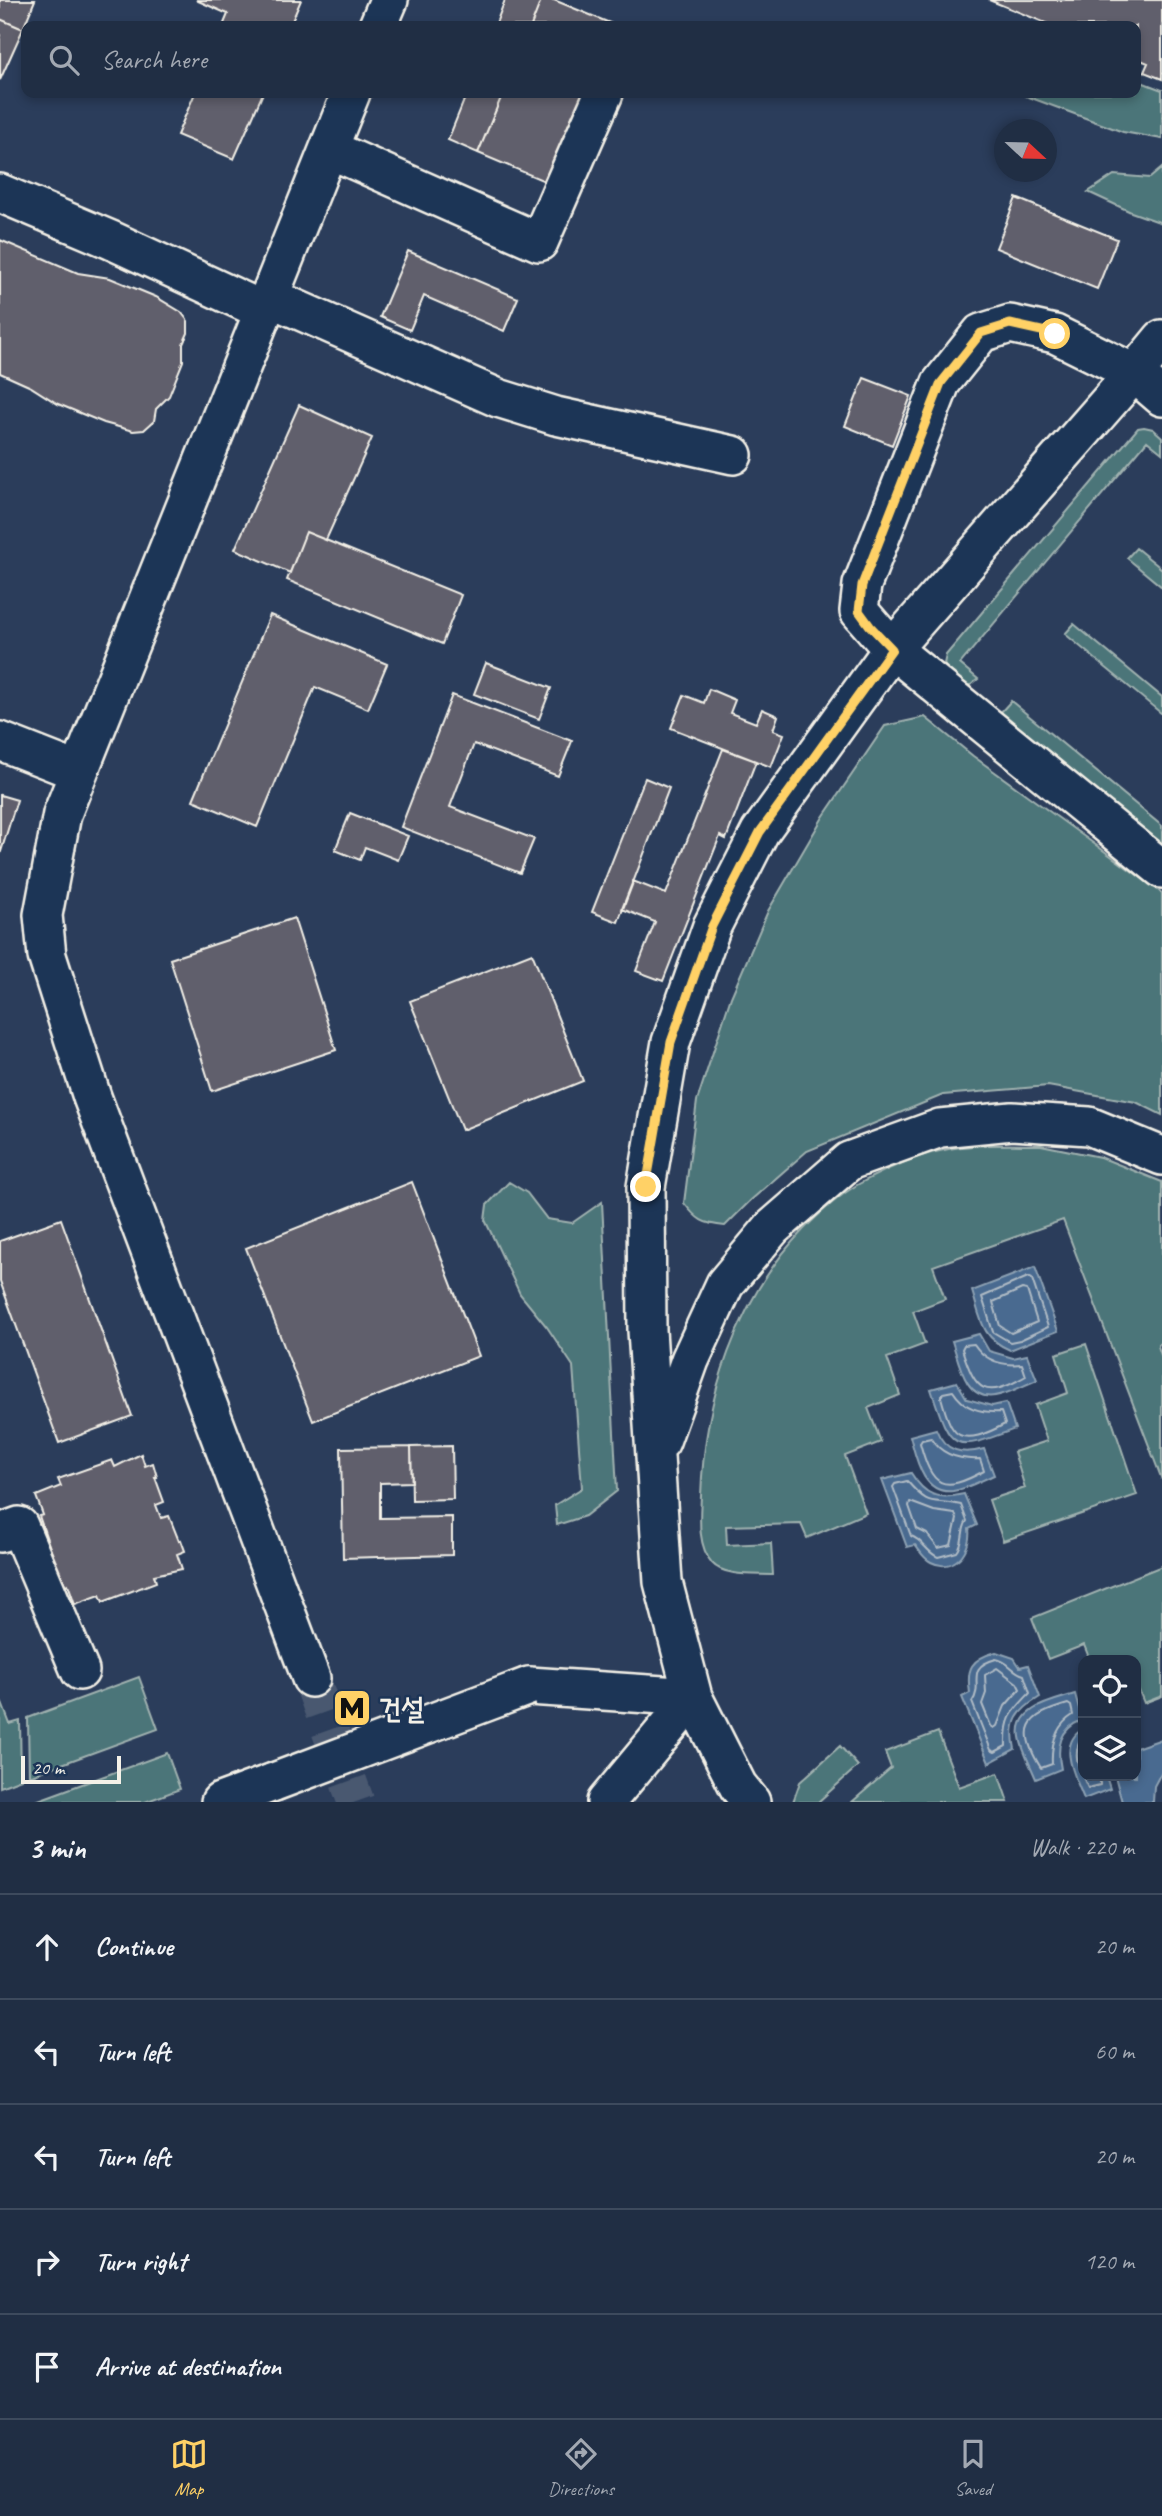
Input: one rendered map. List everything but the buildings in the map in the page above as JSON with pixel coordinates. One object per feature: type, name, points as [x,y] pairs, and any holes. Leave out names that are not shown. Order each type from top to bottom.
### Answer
[{"type":"street","points":[[380,21],[389,0]]},
{"type":"street","points":[[312,1678],[92,1097],[47,956],[43,915],[62,814],[349,98]]},
{"type":"street","points":[[329,149],[539,243],[602,98]]},
{"type":"street","points":[[0,193],[498,398],[556,416],[733,456]]},
{"type":"street","points":[[1162,397],[1134,373],[1055,334],[1010,324],[981,333],[941,383],[862,585],[859,611],[892,649],[1162,869]]},
{"type":"street","points":[[751,1802],[738,1786],[693,1697],[663,1582],[647,1330],[646,1187],[671,1042],[712,926],[760,832],[892,649],[1162,339]]},
{"type":"street","points":[[0,741],[79,772]]},
{"type":"street","points":[[656,1455],[690,1360],[725,1284],[772,1228],[849,1160],[940,1128],[1012,1121],[1089,1126],[1162,1156]]},
{"type":"street","points":[[0,1533],[19,1526],[80,1671]]},
{"type":"street","points":[[220,1802],[529,1686],[693,1697]]},
{"type":"street","points":[[606,1802],[693,1697]]},
{"type":"green space","points":[[1141,82],[1162,90],[1162,139],[1123,132],[1031,98],[1141,98]]},
{"type":"green space","points":[[1162,168],[1162,223],[1088,192],[1114,175],[1150,178]]},
{"type":"green space","points":[[1138,428],[1153,429],[1162,437],[1162,453],[1147,441],[960,664],[978,679],[971,685],[965,685],[948,671],[944,664],[946,655]]},
{"type":"green space","points":[[1136,548],[1162,569],[1162,587],[1127,558]]},
{"type":"green space","points":[[1074,624],[1162,697],[1162,714],[1065,634]]},
{"type":"green space","points":[[1011,701],[1162,826],[1162,847],[1000,713]]},
{"type":"green space","points":[[925,717],[973,756],[1162,893],[1162,1115],[1136,1102],[1048,1086],[943,1095],[807,1151],[725,1226],[706,1222],[684,1203],[697,1101],[731,997],[768,911],[823,817],[885,726]]},
{"type":"green space","points":[[1041,1145],[1100,1157],[1162,1182],[1162,1340],[1158,1346],[1162,1358],[1162,1480],[1063,1220],[933,1266],[945,1299],[913,1311],[925,1344],[887,1358],[900,1395],[868,1408],[881,1442],[845,1456],[866,1513],[807,1538],[801,1524],[726,1526],[727,1545],[771,1543],[773,1575],[740,1574],[717,1567],[707,1556],[700,1531],[703,1460],[709,1423],[728,1353],[742,1319],[780,1257],[804,1229],[836,1200],[884,1171],[927,1154],[957,1147]]},
{"type":"green space","points":[[509,1182],[527,1193],[547,1219],[572,1223],[602,1202],[617,1491],[585,1516],[557,1525],[555,1505],[582,1488],[573,1366],[547,1327],[520,1294],[485,1220],[487,1205]]},
{"type":"green space","points":[[1086,1344],[1137,1495],[1003,1541],[989,1500],[1025,1488],[1014,1452],[1047,1441],[1035,1405],[1068,1393],[1056,1354]]},
{"type":"green space","points":[[1162,1566],[1162,1696],[1144,1703],[1141,1696],[1141,1655],[1088,1655],[1084,1645],[1048,1659],[1032,1618]]},
{"type":"green space","points":[[139,1677],[158,1729],[29,1776],[28,1718]]},
{"type":"green space","points":[[0,1698],[10,1724],[20,1721],[21,1779],[0,1787]]},
{"type":"green space","points":[[938,1732],[959,1787],[998,1773],[1008,1802],[852,1802],[891,1768],[885,1752]]},
{"type":"green space","points":[[840,1746],[858,1766],[818,1802],[793,1802],[800,1782]]},
{"type":"green space","points":[[167,1753],[180,1789],[145,1802],[33,1802]]},
{"type":"water","points":[[1035,1267],[1058,1331],[1010,1350],[993,1340],[988,1333],[980,1319],[972,1291]]},
{"type":"water","points":[[979,1334],[989,1351],[1013,1358],[1027,1355],[1037,1380],[995,1396],[985,1396],[977,1392],[965,1378],[952,1341]]},
{"type":"water","points":[[957,1382],[967,1399],[992,1406],[1006,1403],[1015,1429],[967,1443],[958,1442],[950,1436],[931,1389]]},
{"type":"water","points":[[936,1429],[944,1443],[955,1450],[968,1452],[984,1449],[994,1475],[953,1491],[942,1491],[934,1487],[922,1473],[910,1436]]},
{"type":"water","points":[[911,1473],[922,1487],[933,1494],[964,1494],[977,1525],[969,1529],[968,1545],[954,1562],[939,1565],[926,1558],[915,1545],[907,1547],[882,1480]]},
{"type":"water","points":[[996,1652],[1014,1658],[1020,1667],[1028,1665],[1040,1697],[1020,1712],[1014,1724],[1015,1749],[989,1763],[962,1697],[970,1693],[969,1677],[972,1666],[981,1658]]},
{"type":"water","points":[[1075,1694],[1078,1722],[1069,1728],[1061,1739],[1061,1769],[1036,1779],[1021,1742],[1020,1727],[1030,1712]]},
{"type":"water","points":[[1078,1733],[1078,1781],[1108,1781],[1110,1789],[1084,1799],[1070,1762],[1069,1752]]},
{"type":"water","points":[[1162,1739],[1162,1771],[1154,1786],[1153,1802],[1122,1802],[1116,1781],[1141,1781],[1141,1746]]},
{"type":"tunnel","points":[[311,1678],[356,1802]]},
{"type":"place","name":"건설","points":[[352,1708]]},
{"type":"route","points":[[646,1187],[671,1042],[712,926],[760,832],[892,649],[859,611],[862,585],[941,383],[981,333],[1010,324],[1055,334]]}]
